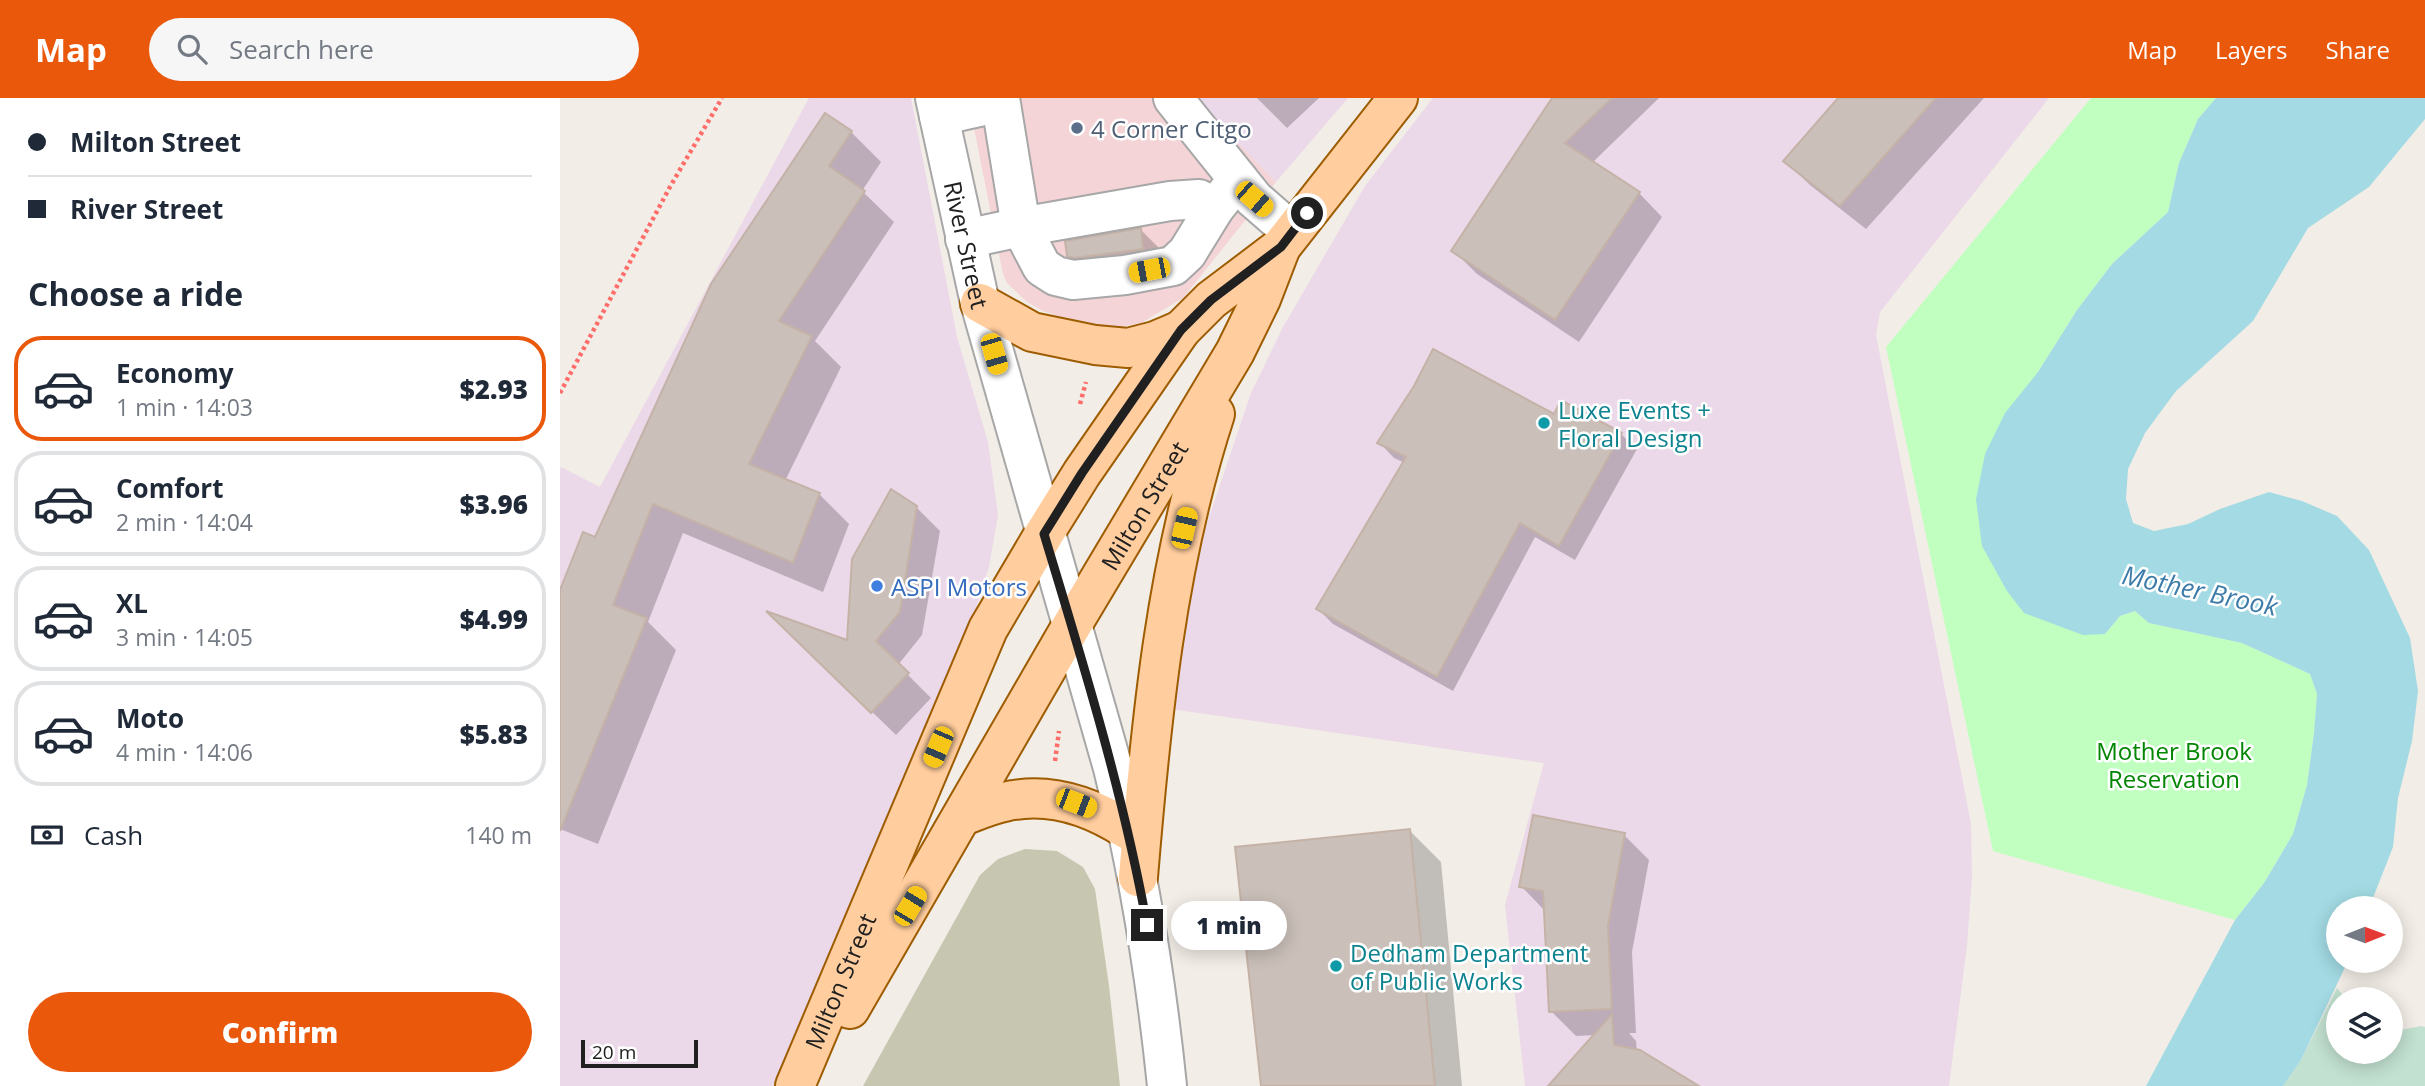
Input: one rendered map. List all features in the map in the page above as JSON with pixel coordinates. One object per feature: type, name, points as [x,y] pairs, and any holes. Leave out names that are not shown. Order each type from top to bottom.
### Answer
[{"type":"main road","name":"Milton Street","points":[[795,1086],[988,629],[1044,534],[1082,473],[1181,330],[1211,300],[1287,240],[1398,98]]},
{"type":"main road","name":"Milton Street","points":[[804,1086],[1072,625],[1235,352],[1287,240]]},
{"type":"main road","points":[[980,303],[1032,332],[1095,345],[1128,348],[1181,330]]},
{"type":"main road","points":[[1138,877],[1153,705],[1174,571],[1206,441],[1235,352]]},
{"type":"main road","points":[[963,816],[1006,801],[1047,799],[1076,803],[1103,813],[1128,830]]},
{"type":"street","points":[[937,107],[979,107],[997,98],[1021,227],[1042,267],[1056,276],[1073,280],[1125,275],[1173,265],[1187,253],[1214,209],[1238,179]]},
{"type":"street","points":[[1173,98],[1287,240]]},
{"type":"street","name":"River Street","points":[[937,107],[980,303],[1128,830],[1157,990],[1167,1086]]},
{"type":"street","points":[[965,239],[1170,201],[1199,199],[1214,209]]},
{"type":"path","points":[[560,393],[671,185],[722,98]]},
{"type":"path","points":[[1054,762],[1060,728]]},
{"type":"shaded area","points":[[809,98],[911,98],[957,337],[988,442],[998,515],[989,567],[967,637],[889,812],[774,1086],[560,1086],[560,470],[561,467],[600,487]]},
{"type":"shaded area","points":[[968,98],[1195,98],[1276,182],[1183,298],[1141,323],[1115,328],[1084,325],[1043,311],[1027,302],[1007,283]]},
{"type":"shaded area","points":[[1195,98],[1348,98],[1276,182]]},
{"type":"shaded area","points":[[1433,98],[2049,98],[1880,312],[1876,335],[1971,824],[1972,878],[1967,945],[1949,1086],[1525,1086],[1505,905],[1544,763],[1171,709],[1196,556],[1251,393],[1283,327],[1365,186]]},
{"type":"shaded area","points":[[1025,849],[1057,851],[1083,867],[1095,889],[1120,1086],[863,1086],[980,875],[998,859]]},
{"type":"shaded area","points":[[2326,1010],[2326,1064],[2403,1064],[2403,1030],[2425,1027],[2425,1086],[2283,1086],[2301,1060]]},
{"type":"green space","name":"Mother Brook Reservation","points":[[2091,98],[2216,98],[2198,119],[2179,163],[2168,212],[2112,264],[2077,310],[2038,372],[2105,634],[2120,616],[2135,611],[2149,623],[2242,643],[2310,674],[2317,694],[2314,733],[2307,785],[2293,834],[2264,883],[2235,920],[1993,851],[1886,347]]},
{"type":"water","name":"Mother Brook","points":[[2216,98],[2425,98],[2425,119],[2369,187],[2308,228],[2253,321],[2176,391],[2145,433],[2128,469],[2126,499],[2133,523],[2154,531],[2188,524],[2220,509],[2269,492],[2302,501],[2337,516],[2369,550],[2410,638],[2418,691],[2412,741],[2398,798],[2393,847],[2374,896],[2326,896],[2326,973],[2342,973],[2336,987],[2326,987],[2326,1007],[2301,1060],[2283,1086],[2146,1086],[2235,920],[2264,883],[2293,834],[2307,785],[2314,733],[2317,694],[2310,674],[2242,643],[2149,623],[2135,611],[2120,616],[2105,634],[2083,635],[2024,613],[2007,591],[1982,546],[1976,499],[1985,454],[2005,413],[2038,372],[2077,310],[2112,264],[2168,212],[2179,163],[2198,119]]},
{"type":"building","points":[[1552,98],[1612,98],[1565,143],[1640,192],[1555,320],[1451,251]]},
{"type":"building","points":[[1838,98],[1936,98],[1840,206],[1783,161]]},
{"type":"building","points":[[825,113],[852,131],[829,166],[865,191],[779,321],[812,336],[749,464],[820,493],[793,563],[653,504],[613,605],[647,618],[560,831],[560,590],[583,532],[595,537],[711,284]]},
{"type":"building","points":[[1141,228],[1143,249],[1074,258],[1067,256],[1065,241]]},
{"type":"building","points":[[1433,349],[1554,414],[1561,400],[1622,433],[1559,546],[1520,523],[1437,677],[1316,609],[1406,457],[1377,443],[1414,386]]},
{"type":"building","name":"ASPI Motors","points":[[891,489],[917,506],[900,612],[876,641],[909,673],[871,713],[766,611],[847,640],[852,559]]},
{"type":"building","points":[[1533,815],[1625,833],[1608,926],[1612,1009],[1549,1012],[1543,891],[1519,887]]},
{"type":"building","name":"Dedham Department of Public Works","points":[[1410,829],[1435,1086],[1261,1086],[1235,847]]},
{"type":"building","points":[[1612,1014],[1614,1045],[1640,1050],[1699,1086],[1548,1086]]},
{"type":"place","name":"4 Corner Citgo","points":[[1077,128]]},
{"type":"place","name":"Luxe Events + Floral Design","points":[[1544,423]]},
{"type":"place","name":"ASPI Motors","points":[[877,586]]},
{"type":"place","name":"Dedham Department of Public Works","points":[[1336,966]]},
{"type":"route","points":[[1147,925],[1113,768],[1044,534],[1082,473],[1181,330],[1211,300],[1281,247],[1307,213]]}]
